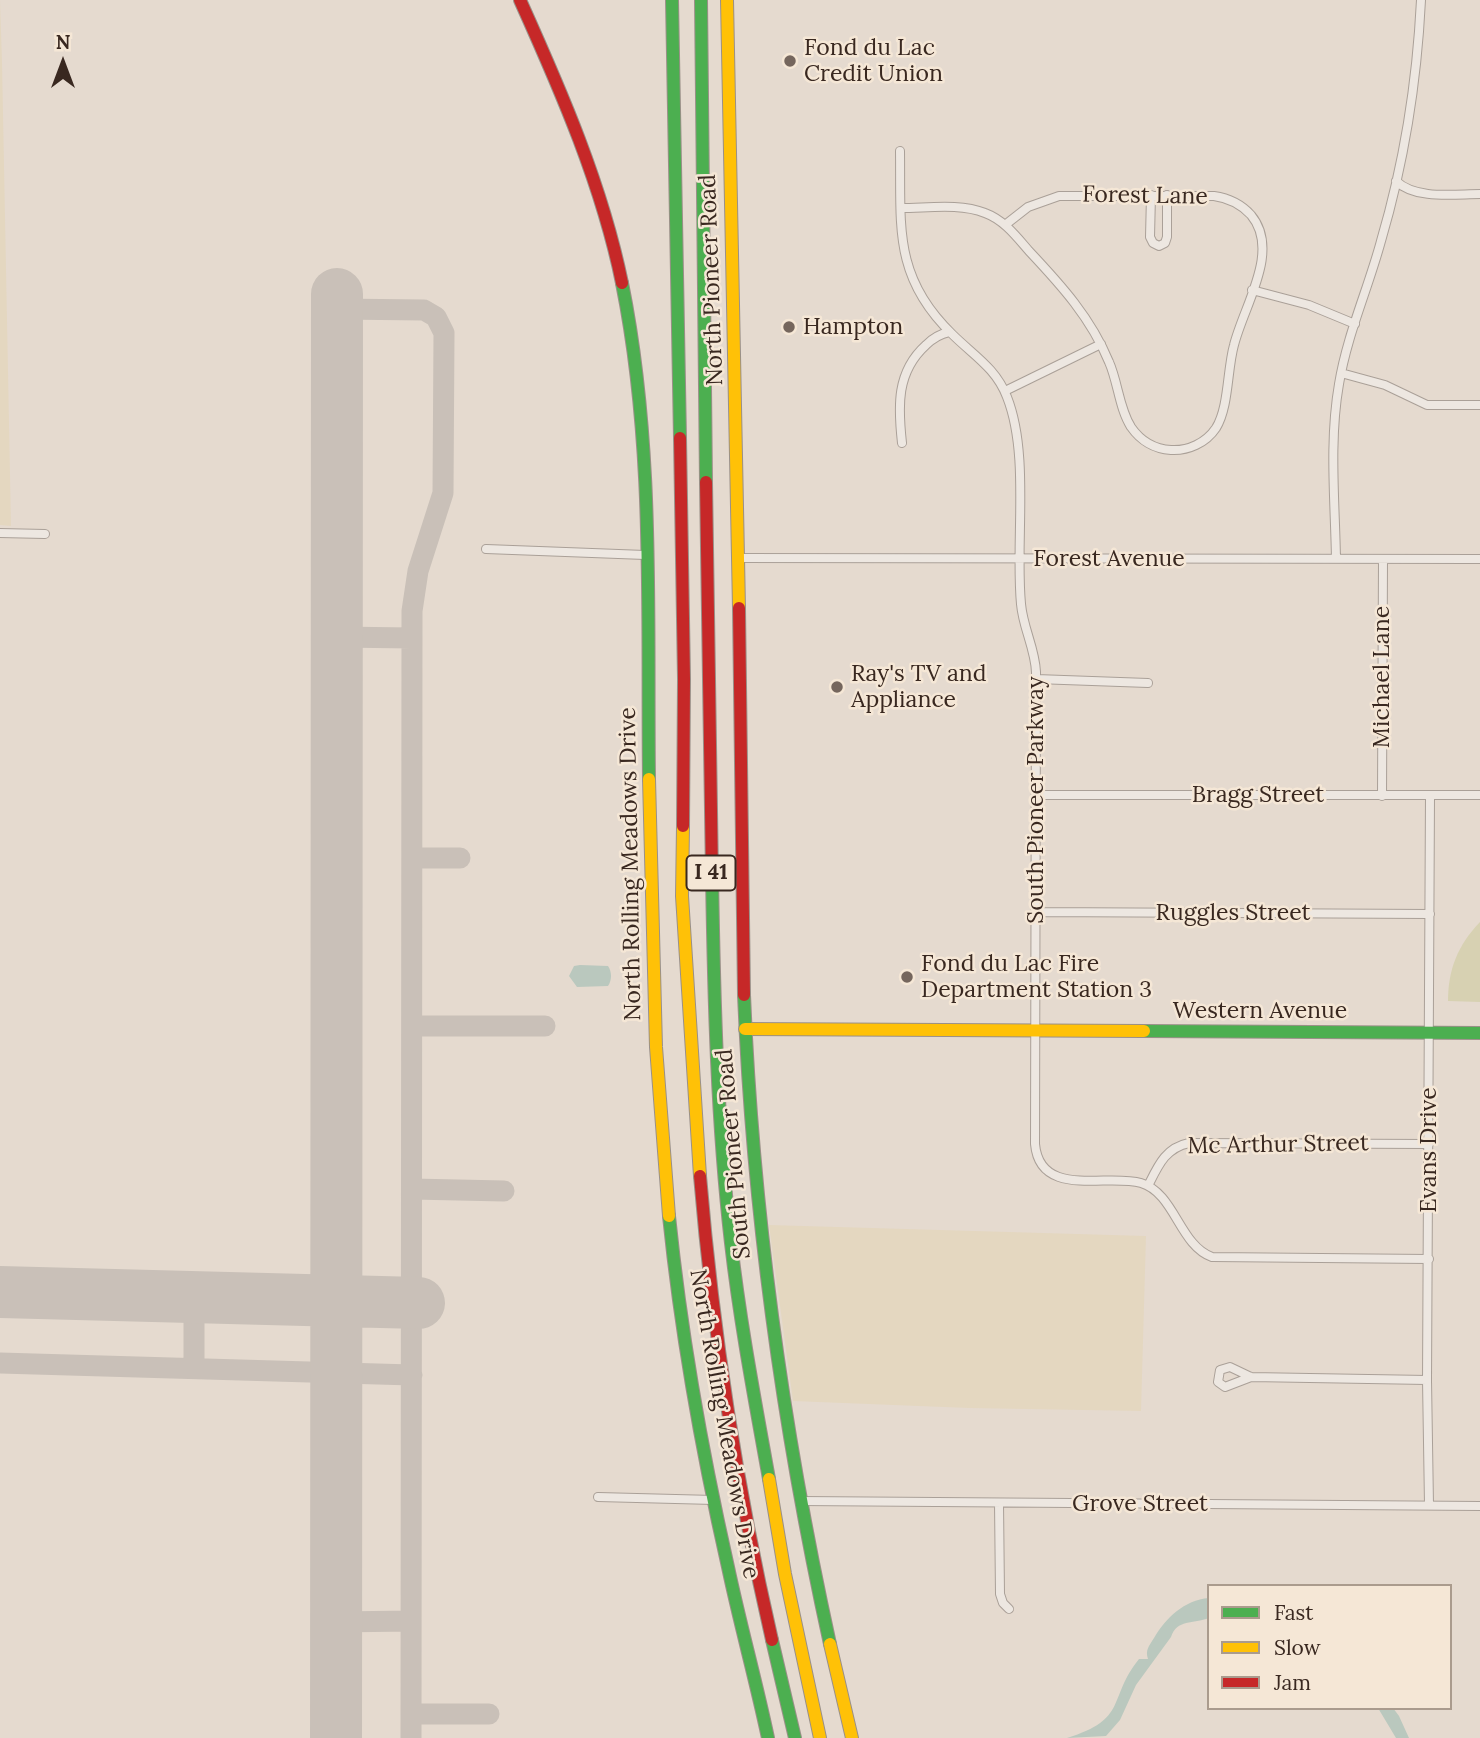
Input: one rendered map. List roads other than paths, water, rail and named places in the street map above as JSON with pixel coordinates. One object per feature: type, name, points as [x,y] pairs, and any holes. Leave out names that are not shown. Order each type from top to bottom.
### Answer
[{"type":"main road","name":"North Rolling Meadows Drive","points":[[520,0],[584,151],[619,269],[631,327],[641,401],[644,450],[652,944],[659,1110],[668,1216],[692,1384],[714,1500],[768,1738]]},
{"type":"main road","name":"I 41","points":[[670,0],[678,273],[684,680],[682,896],[695,1119],[707,1254],[724,1385],[758,1578],[795,1738]]},
{"type":"main road","name":"I 41","points":[[701,0],[712,947],[723,1157],[731,1244],[752,1383],[785,1574],[820,1738]]},
{"type":"main road","name":"North Pioneer Road","points":[[727,0],[738,558]]},
{"type":"main road","name":"South Pioneer Road","points":[[738,558],[745,1029],[753,1151],[780,1382],[800,1501],[852,1738]]},
{"type":"main road","name":"Western Avenue","points":[[745,1029],[1480,1033]]},
{"type":"street","points":[[1336,559],[1334,425],[1341,373],[1376,259],[1396,181],[1413,88],[1422,0]]},
{"type":"street","name":"South Pioneer Parkway","points":[[900,151],[902,243],[909,274],[922,299],[949,332],[987,364],[1004,391],[1018,440],[1021,607],[1033,650],[1036,679],[1035,1144],[1042,1165],[1053,1175],[1067,1180],[1135,1182],[1148,1186]]},
{"type":"street","points":[[1396,181],[1409,189],[1426,193],[1480,194]]},
{"type":"street","points":[[1151,195],[1150,237],[1153,243],[1159,246],[1165,243],[1167,237],[1167,195]]},
{"type":"street","name":"Forest Lane","points":[[1151,195],[1222,197],[1238,204],[1249,214],[1259,230],[1263,247],[1262,264],[1233,349],[1222,415],[1211,434],[1194,446],[1179,450],[1165,450],[1153,446],[1138,435],[1126,417],[1115,378],[1101,344],[1072,298],[1005,225],[1025,208],[1050,197],[1151,195]]},
{"type":"street","points":[[901,208],[967,208],[989,214],[1005,225]]},
{"type":"street","points":[[1252,290],[1309,305],[1355,324]]},
{"type":"street","points":[[902,443],[899,403],[905,375],[922,349],[938,336],[949,332]]},
{"type":"street","points":[[1004,391],[1101,344]]},
{"type":"street","points":[[1341,373],[1385,385],[1431,405],[1480,405]]},
{"type":"street","points":[[0,533],[44,534]]},
{"type":"street","points":[[486,549],[645,555]]},
{"type":"street","name":"Forest Avenue","points":[[738,558],[1480,559]]},
{"type":"street","name":"Michael Lane","points":[[1382,796],[1383,559]]},
{"type":"street","points":[[1036,679],[1148,683]]},
{"type":"street","name":"Bragg Street","points":[[1036,794],[1480,795]]},
{"type":"street","name":"Evans Drive","points":[[1429,1505],[1427,1380],[1430,796]]},
{"type":"street","name":"Ruggles Street","points":[[1036,912],[1430,914]]},
{"type":"street","name":"Mc Arthur Street","points":[[1148,1186],[1165,1156],[1175,1147],[1189,1143],[1429,1144]]},
{"type":"street","points":[[1148,1186],[1160,1196],[1197,1247],[1212,1257],[1429,1259]]},
{"type":"street","points":[[1251,1377],[1427,1380]]},
{"type":"street","points":[[598,1497],[714,1500]]},
{"type":"street","name":"Grove Street","points":[[800,1501],[1480,1506]]},
{"type":"street","points":[[999,1503],[1000,1594],[1009,1609]]},
{"type":"place","name":"Fond du Lac Credit Union","points":[[790,61]]},
{"type":"place","name":"Hampton","points":[[789,327]]},
{"type":"place","name":"Ray's TV and Appliance","points":[[837,687]]},
{"type":"place","name":"Fond du Lac Fire Department Station 3","points":[[907,977]]}]
